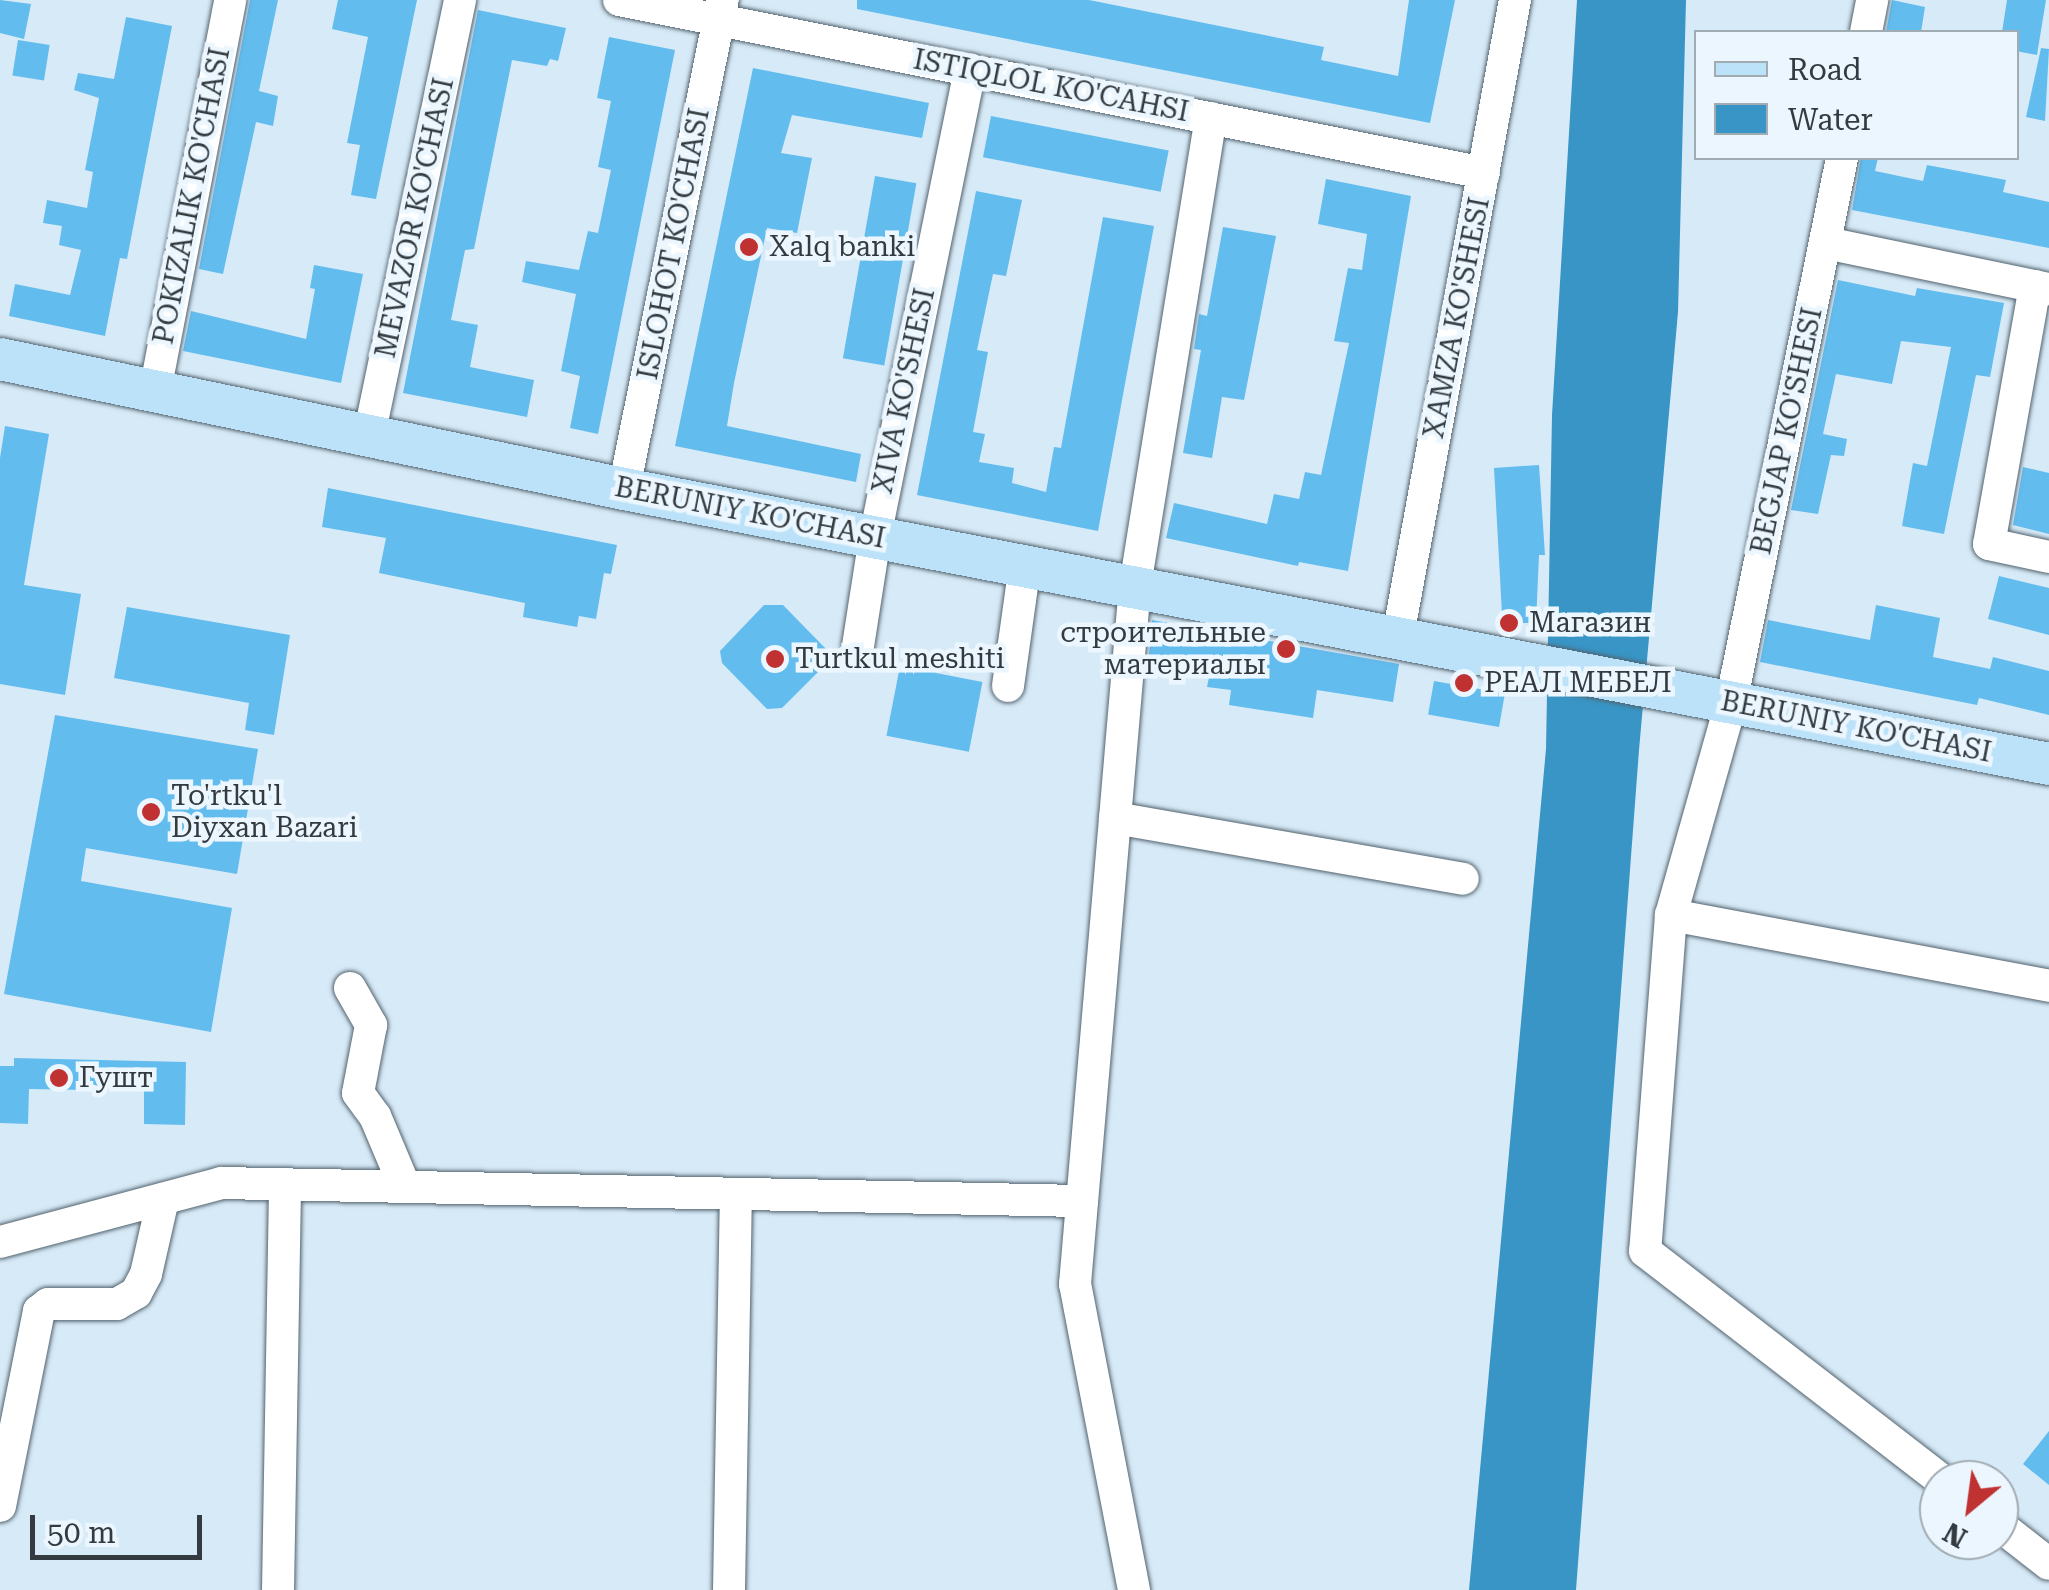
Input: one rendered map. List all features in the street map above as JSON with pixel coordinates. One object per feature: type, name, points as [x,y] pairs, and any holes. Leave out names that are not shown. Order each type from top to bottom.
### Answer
[{"type":"main road","name":"BERUNIY KO'CHASI","points":[[0,360],[624,489],[2049,764]]},
{"type":"street","name":"POKIZALIK KO'CHASI","points":[[154,392],[230,0]]},
{"type":"street","name":"MEVAZOR KO'CHASI","points":[[369,436],[460,0]]},
{"type":"street","name":"ISTIQLOL KO'CAHSI","points":[[619,0],[722,10],[970,70],[1484,173]]},
{"type":"street","name":"XAMZA KO'SHESI","points":[[1398,636],[1516,0]]},
{"type":"street","points":[[1866,30],[1872,0]]},
{"type":"street","name":"ISLOHOT KO'CHASI","points":[[624,489],[722,10]]},
{"type":"street","name":"XIVA KO'SHESI","points":[[858,646],[875,537],[970,70]]},
{"type":"street","points":[[1134,1590],[1075,1284],[1135,586],[1211,118]]},
{"type":"street","name":"BEGJAP KO'SHESI","points":[[1842,160],[1731,703],[1671,915],[1646,1251],[1919,1463]]},
{"type":"street","points":[[1826,243],[2042,288],[1989,544],[2049,557]]},
{"type":"street","points":[[1008,686],[1026,565]]},
{"type":"street","points":[[1115,818],[1463,880]]},
{"type":"street","points":[[1671,915],[2049,986]]},
{"type":"street","points":[[350,988],[372,1025],[358,1093],[375,1116],[405,1187]]},
{"type":"street","points":[[0,1242],[222,1184],[1082,1201]]},
{"type":"street","points":[[278,1590],[286,1185]]},
{"type":"street","points":[[728,1590],[736,1194]]},
{"type":"street","points":[[0,1506],[40,1310],[48,1304],[118,1304],[136,1293],[146,1274],[164,1199]]},
{"type":"street","points":[[2019,1541],[2049,1564]]},
{"type":"water","points":[[1577,0],[1686,0],[1678,312],[1639,750],[1576,1590],[1469,1590],[1546,749],[1552,415]]},
{"type":"building","points":[[0,0],[31,4],[24,39],[0,33]]},
{"type":"building","points":[[250,0],[278,0],[259,91],[278,96],[273,126],[256,122],[223,274],[199,269]]},
{"type":"building","points":[[338,0],[417,0],[376,199],[351,195],[360,145],[347,143],[368,37],[332,29]]},
{"type":"building","points":[[857,0],[1089,0],[1324,47],[1321,60],[1398,76],[1409,0],[1455,0],[1430,123],[857,9]]},
{"type":"building","points":[[1892,0],[1925,7],[1921,30],[1886,30]]},
{"type":"building","points":[[2007,0],[2046,0],[2037,55],[2019,52],[2019,30],[2002,30]]},
{"type":"building","points":[[478,10],[566,28],[558,61],[550,59],[547,66],[512,60],[474,249],[465,250],[451,320],[478,325],[470,367],[534,380],[527,417],[403,393]]},
{"type":"building","points":[[126,17],[172,26],[127,259],[120,258],[105,336],[9,316],[15,284],[70,295],[81,250],[59,245],[62,226],[43,223],[47,200],[87,208],[93,172],[85,170],[99,98],[74,90],[78,73],[114,79]]},
{"type":"building","points":[[609,37],[675,50],[598,434],[570,428],[580,376],[561,371],[576,294],[522,282],[526,261],[579,270],[588,231],[598,233],[611,170],[598,167],[611,101],[597,98]]},
{"type":"building","points":[[18,40],[50,45],[44,81],[12,76]]},
{"type":"building","points":[[2041,48],[2049,49],[2045,121],[2026,117]]},
{"type":"building","points":[[753,68],[929,103],[922,138],[792,115],[781,153],[812,158],[797,233],[767,228],[734,383],[727,426],[861,454],[856,482],[675,446]]},
{"type":"building","points":[[991,116],[1169,151],[1161,192],[983,157]]},
{"type":"building","points":[[1861,160],[1878,160],[1875,171],[1923,181],[1927,165],[2006,180],[2003,192],[2049,202],[2049,248],[1852,210]]},
{"type":"building","points":[[875,176],[916,183],[884,365],[843,358]]},
{"type":"building","points":[[1326,179],[1411,196],[1348,571],[1299,562],[1298,566],[1166,538],[1174,503],[1267,524],[1274,494],[1299,499],[1305,472],[1321,475],[1349,343],[1334,341],[1348,268],[1362,270],[1367,234],[1318,224]]},
{"type":"building","points":[[976,191],[1022,200],[1006,276],[993,274],[977,350],[988,352],[973,432],[985,434],[979,462],[1014,468],[1012,483],[1046,492],[1054,447],[1061,448],[1103,217],[1154,226],[1098,531],[917,495]]},
{"type":"building","points":[[1223,227],[1276,236],[1244,400],[1222,397],[1212,458],[1183,453],[1201,350],[1194,349],[1199,314],[1207,316]]},
{"type":"building","points":[[314,265],[363,274],[341,383],[183,351],[191,311],[306,339],[315,289],[310,288]]},
{"type":"building","points":[[1838,280],[1915,296],[1917,288],[2004,303],[1990,377],[1976,375],[1944,534],[1902,526],[1913,463],[1927,466],[1951,347],[1901,341],[1892,384],[1836,374],[1823,434],[1847,439],[1844,456],[1831,455],[1818,514],[1791,510]]},
{"type":"building","points":[[5,426],[49,434],[24,585],[81,594],[65,695],[0,684],[0,458]]},
{"type":"building","points":[[1539,465],[1545,555],[1539,555],[1536,623],[1515,623],[1502,614],[1494,468]]},
{"type":"building","points":[[2023,467],[2049,473],[2049,534],[2013,525]]},
{"type":"building","points":[[328,488],[617,545],[611,574],[604,573],[596,619],[579,616],[577,627],[523,617],[525,603],[379,573],[386,538],[322,527]]},
{"type":"building","points":[[1999,576],[2049,588],[2049,635],[1988,619]]},
{"type":"building","points":[[764,605],[783,605],[827,650],[824,666],[782,708],[767,709],[722,663],[720,651]]},
{"type":"building","points":[[1876,605],[1940,618],[1933,657],[1990,669],[1993,657],[2049,671],[2049,715],[1979,698],[1977,705],[1760,662],[1768,620],[1870,640]]},
{"type":"building","points":[[127,607],[290,635],[274,735],[245,730],[249,703],[114,678]]},
{"type":"building","points":[[1152,620],[1399,664],[1393,702],[1317,690],[1313,718],[1229,705],[1231,690],[1207,687],[1209,677],[1148,666]]},
{"type":"building","points":[[900,666],[982,682],[969,752],[886,736]]},
{"type":"building","points":[[1434,681],[1505,694],[1499,727],[1428,714]]},
{"type":"building","points":[[55,715],[258,749],[237,874],[86,848],[81,881],[232,908],[211,1032],[4,994]]},
{"type":"building","points":[[14,1058],[186,1062],[185,1125],[144,1124],[144,1091],[29,1089],[28,1124],[0,1123],[0,1066],[14,1066]]},
{"type":"building","points":[[2049,1431],[2049,1485],[2023,1464]]},
{"type":"place","name":"Xalq banki","points":[[749,247]]},
{"type":"place","name":"Магазин","points":[[1509,623]]},
{"type":"place","name":"строительные материалы","points":[[1286,649]]},
{"type":"place","name":"Turtkul meshiti","points":[[775,659]]},
{"type":"place","name":"РЕАЛ МЕБЕЛ","points":[[1464,683]]},
{"type":"place","name":"To'rtku'l Diyxan Bazari","points":[[151,812]]},
{"type":"place","name":"Гушт","points":[[59,1078]]}]
